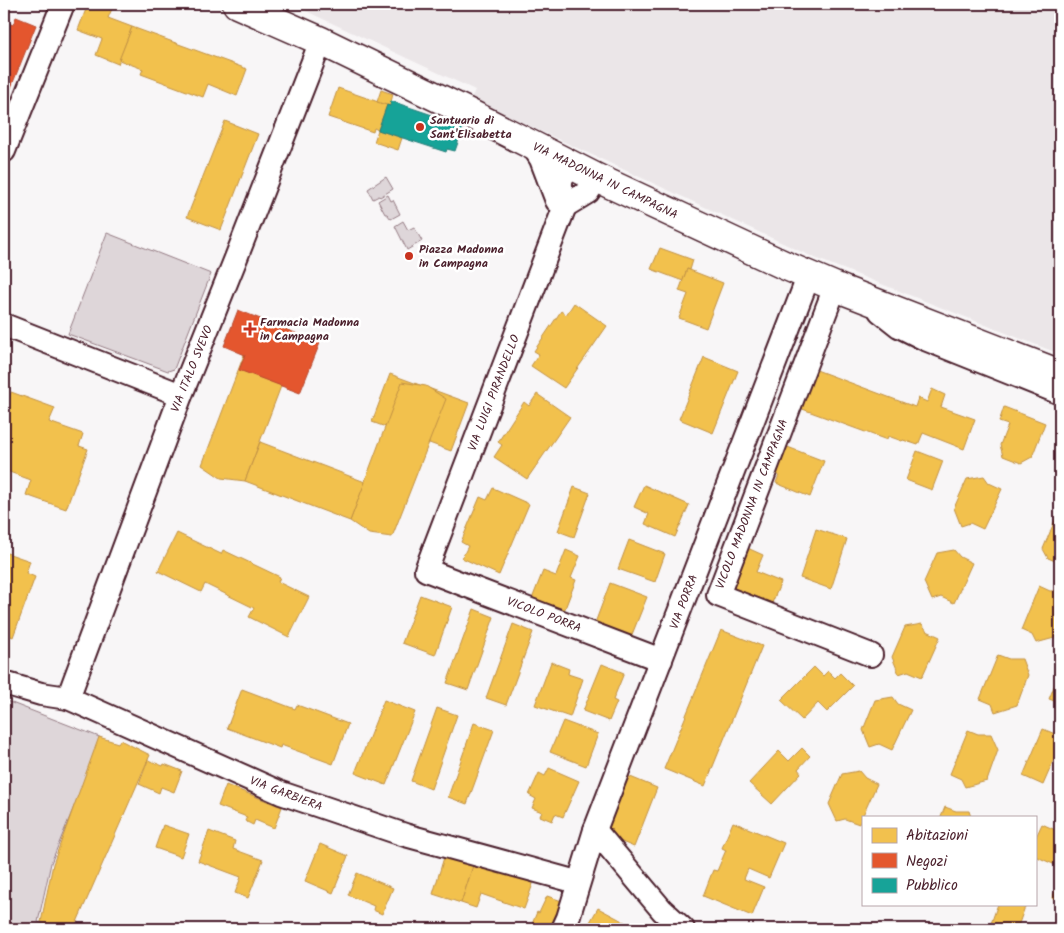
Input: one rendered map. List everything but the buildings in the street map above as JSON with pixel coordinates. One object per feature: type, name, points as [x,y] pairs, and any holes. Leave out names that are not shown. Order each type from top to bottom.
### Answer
[{"type":"street","points":[[4,150],[63,4]]},
{"type":"street","name":"VIA MADONNA IN CAMPAGNA","points":[[236,4],[320,41],[597,178],[808,275],[1060,374]]},
{"type":"street","name":"VIA ITALO SVEVO","points":[[68,698],[181,395],[244,240],[320,41]]},
{"type":"street","points":[[532,145],[547,172],[564,211]]},
{"type":"street","points":[[564,211],[560,182],[562,175],[571,165]]},
{"type":"street","points":[[564,211],[588,192],[597,178]]},
{"type":"street","name":"VIA LUIGI PIRANDELLO","points":[[426,570],[564,211]]},
{"type":"street","name":"VIA PORRA","points":[[563,929],[595,830],[808,275]]},
{"type":"street","name":"VICOLO MADONNA IN CAMPAGNA","points":[[835,287],[718,595],[871,655]]},
{"type":"street","name":"VIA MADONNA IN CAMPAGNA","points":[[869,300],[899,326],[926,339],[1060,393]]},
{"type":"street","points":[[4,325],[181,395]]},
{"type":"street","name":"VICOLO PORRA","points":[[426,570],[661,660]]},
{"type":"street","name":"VIA GARBIERA","points":[[4,683],[41,694],[68,698],[281,793],[405,835],[578,882]]},
{"type":"street","points":[[595,830],[662,910],[683,929]]},
{"type":"shaded area","points":[[306,4],[1060,4],[1060,354],[815,258],[471,99],[475,90],[306,11]]},
{"type":"shaded area","points":[[386,177],[393,189],[373,199],[368,189]]},
{"type":"shaded area","points":[[388,195],[391,201],[393,200],[400,214],[391,219],[385,214],[378,201]]},
{"type":"shaded area","points":[[403,221],[408,230],[414,227],[422,241],[407,250],[395,226]]},
{"type":"shaded area","points":[[107,233],[211,274],[174,369],[168,371],[68,334]]},
{"type":"shaded area","points":[[4,700],[102,738],[51,863],[38,922],[60,929],[4,929]]},
{"type":"place","name":"Santuario di Sant'Elisabetta","points":[[420,127]]},
{"type":"place","name":"Piazza Madonna in Campagna","points":[[409,256]]},
{"type":"place","name":"Farmacia Madonna in Campagna","points":[[250,329]]}]
